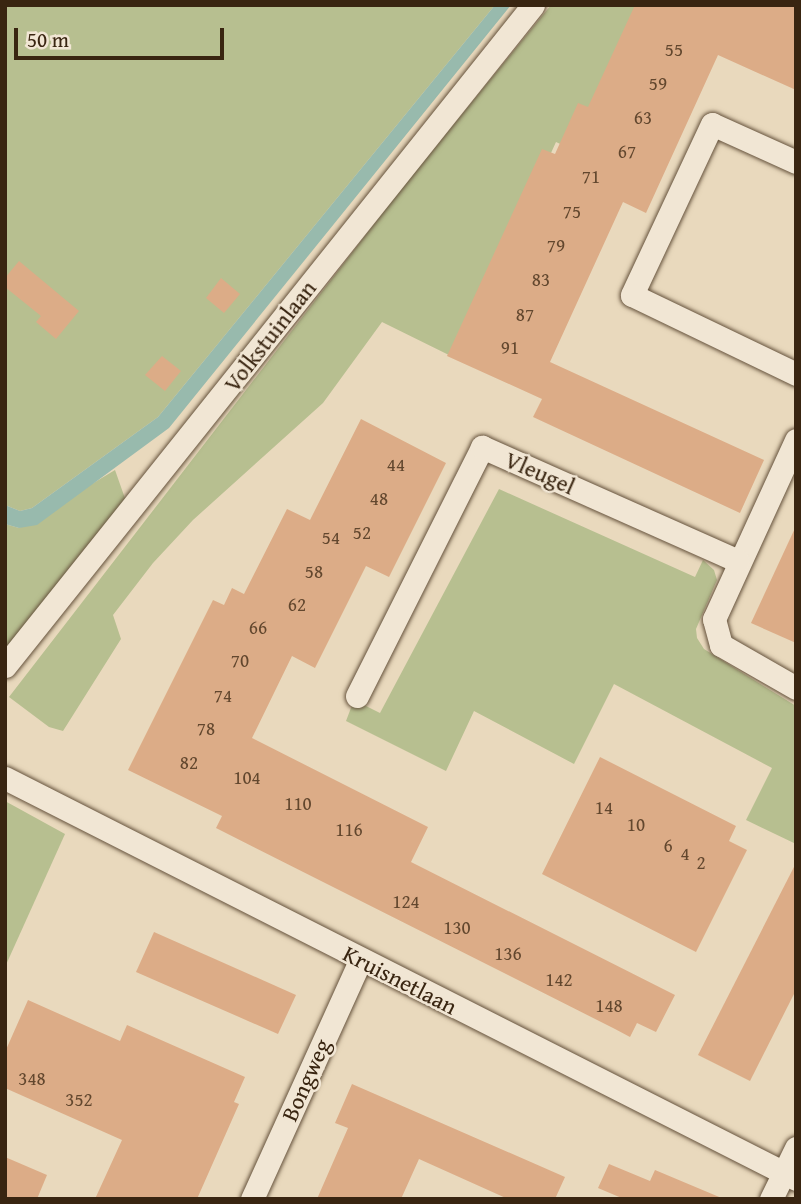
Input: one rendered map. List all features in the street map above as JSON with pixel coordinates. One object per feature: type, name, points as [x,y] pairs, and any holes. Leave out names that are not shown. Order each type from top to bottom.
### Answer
[{"type":"street","name":"Volkstuinlaan","points":[[5,666],[533,5]]},
{"type":"street","points":[[796,162],[712,124],[632,295],[796,374]]},
{"type":"street","points":[[796,440],[713,619],[721,645],[796,688]]},
{"type":"street","name":"Vleugel","points":[[357,696],[482,447],[738,561]]},
{"type":"street","name":"Kruisnetlaan","points":[[5,778],[360,961],[790,1176]]},
{"type":"street","name":"Bongweg","points":[[252,1199],[360,961]]},
{"type":"street","points":[[771,1199],[790,1176],[796,1148]]},
{"type":"green space","points":[[5,5],[495,5],[158,417],[32,508],[20,511],[5,505]]},
{"type":"green space","points":[[551,5],[656,5],[571,149],[556,142],[457,359],[382,322],[323,403],[193,520],[153,563],[113,615],[121,639],[63,731],[49,727],[9,697],[402,188]]},
{"type":"green space","points":[[115,470],[127,504],[5,655],[5,524],[19,528]]},
{"type":"green space","points":[[499,489],[695,577],[703,560],[714,570],[717,580],[696,629],[697,638],[704,649],[796,706],[796,844],[746,820],[772,768],[614,684],[574,764],[474,711],[446,771],[346,721],[354,700],[380,713]]},
{"type":"green space","points":[[5,801],[65,834],[5,967]]},
{"type":"shaded area","points":[[495,5],[511,5],[169,428],[37,525],[19,528],[5,524],[5,505],[20,511],[32,508],[158,417]]},
{"type":"building","points":[[635,5],[796,5],[796,90],[718,55],[646,213],[623,202],[550,362],[764,460],[740,513],[533,417],[542,399],[447,356],[542,149],[555,154],[578,103],[588,107]]},
{"type":"building","points":[[19,261],[79,311],[56,339],[36,322],[41,316],[5,287],[5,278]]},
{"type":"building","points":[[221,278],[240,294],[224,313],[206,298]]},
{"type":"building","points":[[162,356],[181,371],[165,391],[145,375]]},
{"type":"building","points":[[361,419],[446,463],[389,577],[366,566],[315,668],[292,656],[252,738],[428,827],[411,862],[675,995],[656,1032],[637,1023],[630,1037],[216,828],[222,816],[128,770],[213,600],[224,605],[232,588],[244,594],[287,509],[310,520]]},
{"type":"building","points":[[796,526],[796,643],[751,623]]},
{"type":"building","points":[[600,757],[736,826],[729,841],[747,850],[696,952],[542,874]]},
{"type":"building","points":[[796,863],[796,990],[750,1081],[698,1055]]},
{"type":"building","points":[[154,932],[296,995],[278,1034],[136,972]]},
{"type":"building","points":[[28,1000],[120,1041],[127,1025],[245,1077],[234,1102],[239,1104],[197,1199],[95,1199],[122,1140],[5,1088],[5,1052]]},
{"type":"building","points":[[352,1084],[565,1177],[555,1199],[508,1199],[419,1159],[401,1199],[317,1199],[348,1128],[335,1123]]},
{"type":"building","points":[[5,1157],[47,1175],[37,1199],[5,1199]]},
{"type":"building","points":[[609,1164],[650,1181],[655,1170],[724,1199],[624,1199],[598,1188]]}]
